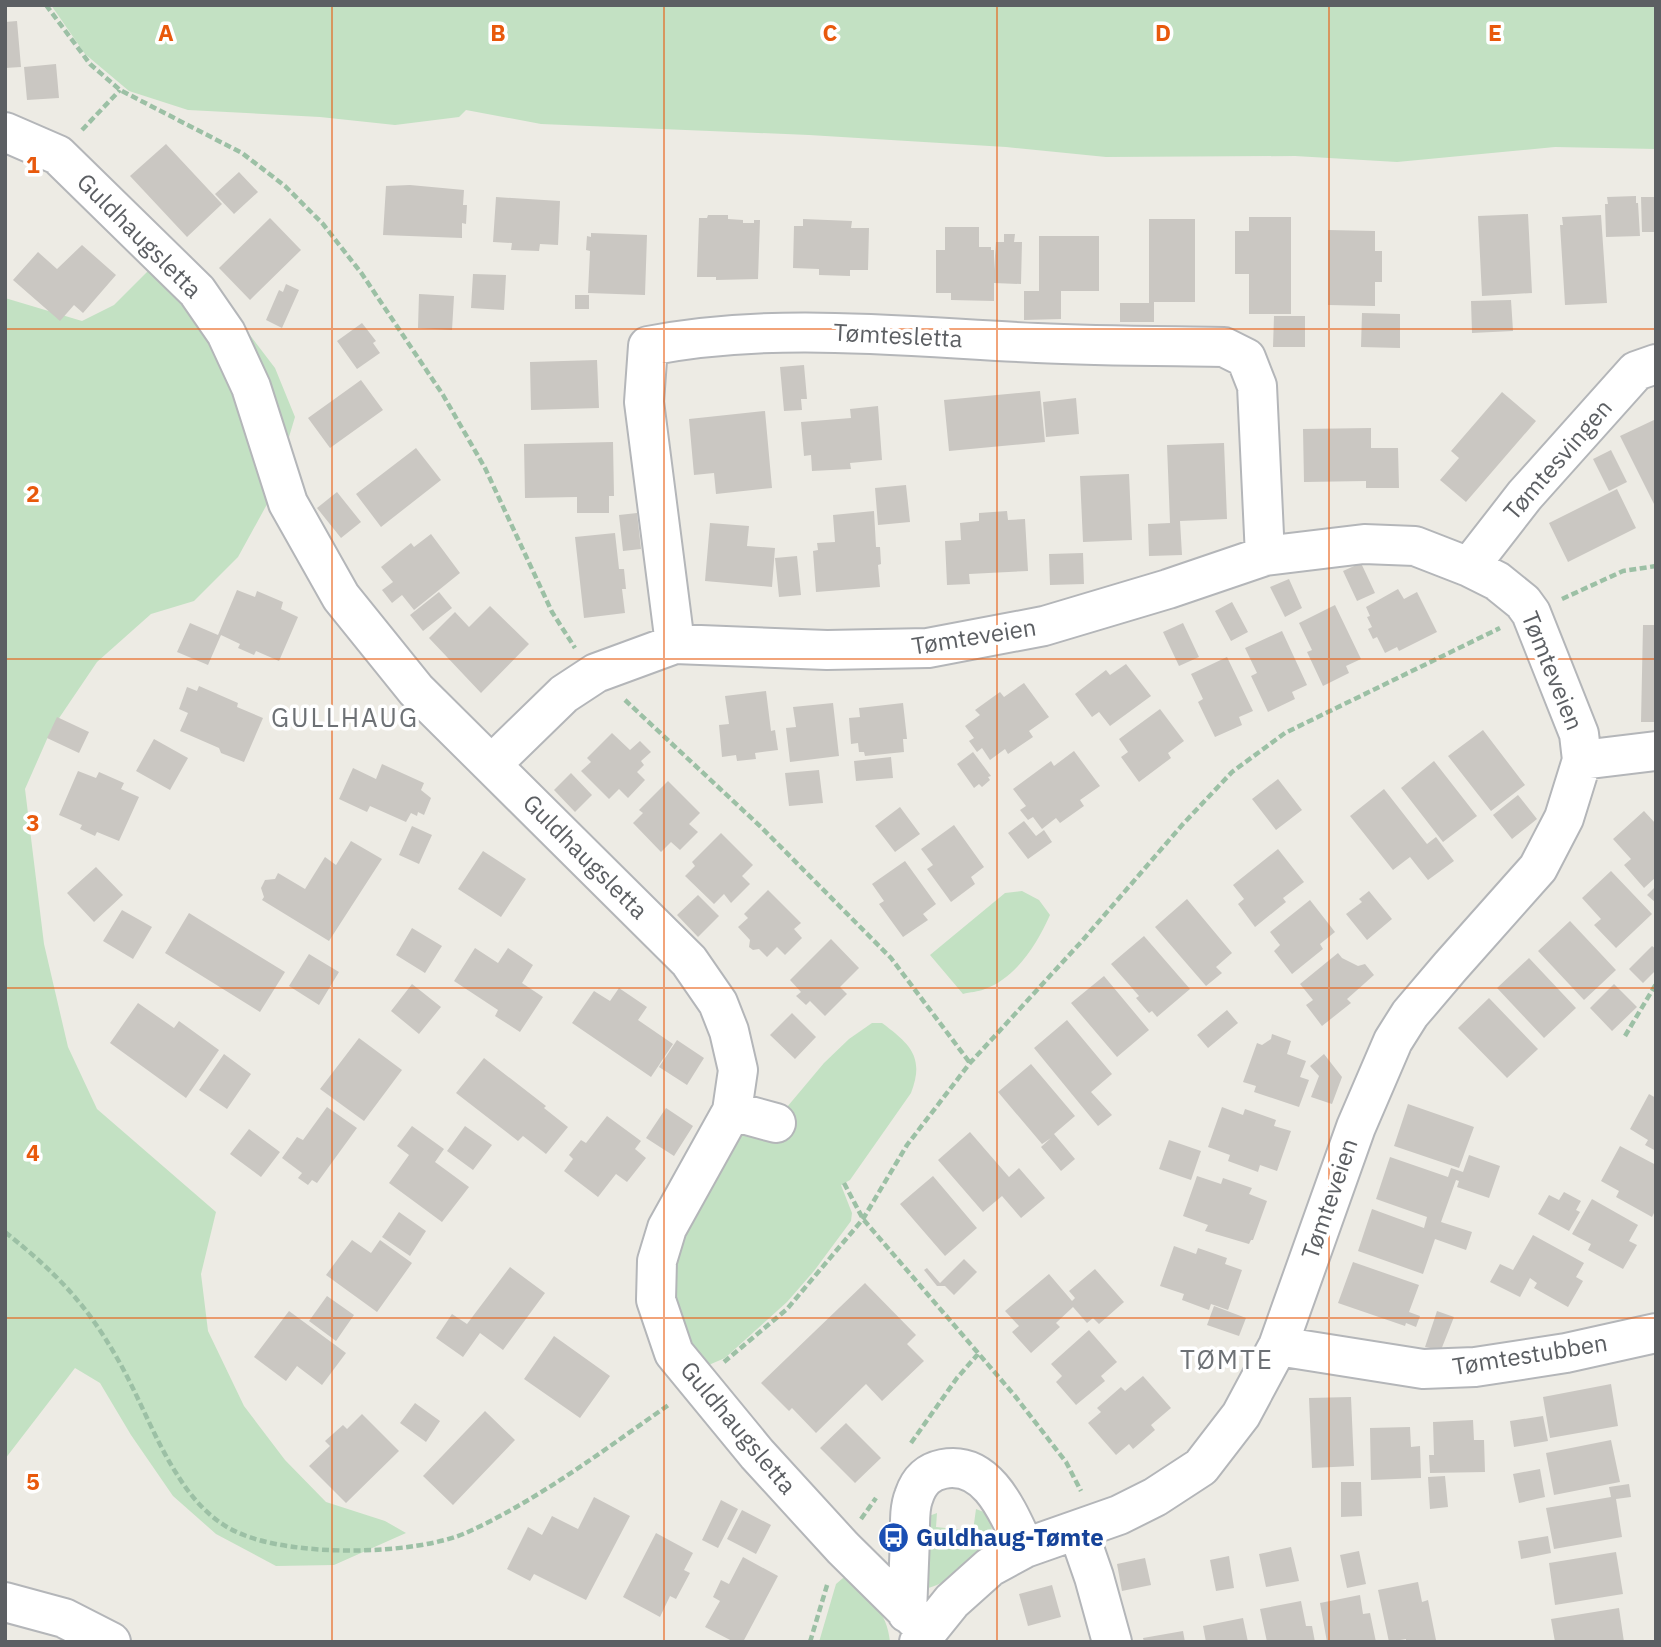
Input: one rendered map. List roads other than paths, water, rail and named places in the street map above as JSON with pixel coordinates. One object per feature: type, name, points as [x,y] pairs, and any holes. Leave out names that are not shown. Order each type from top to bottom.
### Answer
[{"type":"street","name":"Guldhaugsletta","points":[[5,132],[58,155],[197,291],[226,333],[251,387],[288,503],[341,597],[416,690],[689,961],[718,1003],[729,1031],[738,1070],[732,1111],[667,1227],[657,1261],[656,1300],[674,1353],[698,1384],[918,1629]]},
{"type":"street","name":"Tømtesletta","points":[[675,644],[644,402],[648,346],[698,336],[837,331],[1039,343],[1224,347],[1246,358],[1257,386],[1265,556]]},
{"type":"street","name":"Tømtesvingen","points":[[1469,567],[1525,495],[1636,371],[1656,364]]},
{"type":"street","name":"Tømteveien","points":[[492,764],[564,694],[596,673],[675,644],[827,650],[928,648],[1044,626],[1168,589],[1265,556],[1364,544],[1415,546],[1497,581],[1523,602],[1531,613],[1579,734],[1582,760],[1564,818],[1538,868],[1426,995],[1392,1041],[1356,1126],[1278,1346],[1241,1415],[1201,1467],[1154,1497],[1119,1515],[1025,1548],[990,1567],[918,1629]]},
{"type":"street","points":[[1582,760],[1656,751]]},
{"type":"street","points":[[732,1111],[776,1123]]},
{"type":"street","name":"Tømtestubben","points":[[1278,1346],[1423,1369],[1475,1367],[1566,1353],[1656,1333]]},
{"type":"street","points":[[918,1629],[913,1497],[922,1479],[933,1471],[949,1468],[963,1468],[979,1476],[994,1490],[1006,1508],[1025,1548]]},
{"type":"street","points":[[1086,1527],[1094,1577],[1112,1642]]},
{"type":"street","points":[[5,1602],[64,1618],[111,1642]]},
{"type":"place","name":"Guldhaug-Tømte","points":[[893,1538]]},
{"type":"district","name":"GULLHAUG","points":[[345,718]]},
{"type":"district","name":"TØMTE","points":[[1227,1360]]}]
